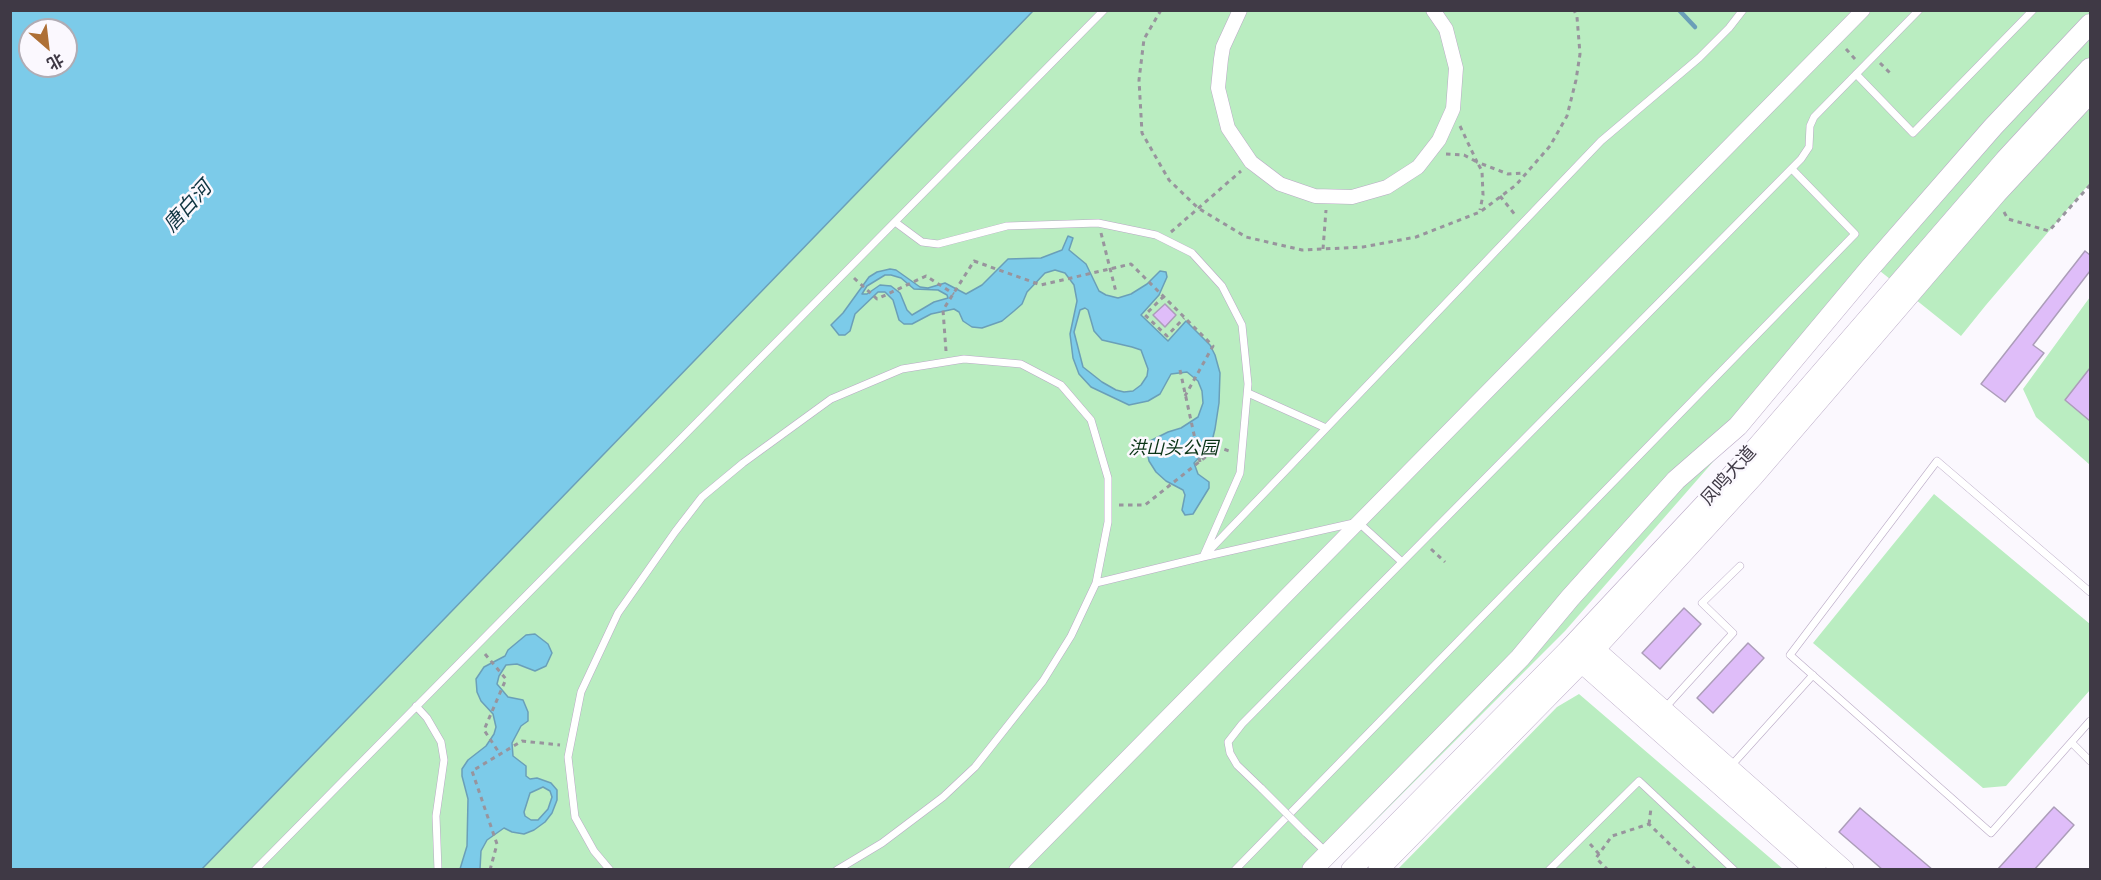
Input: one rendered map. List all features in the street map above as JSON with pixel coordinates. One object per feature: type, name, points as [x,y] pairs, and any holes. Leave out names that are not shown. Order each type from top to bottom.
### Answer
[{"type":"street","points":[[1240,10],[1222,47],[1218,88],[1228,128],[1251,162],[1280,184],[1315,196],[1352,197],[1387,187],[1418,167],[1439,140],[1453,109],[1456,68],[1446,29],[1433,10]]},
{"type":"street","points":[[1016,870],[1863,10]]},
{"type":"street","points":[[1312,870],[1520,658],[1570,598],[1676,480],[1738,426],[1870,268],[1993,127],[2091,24]]},
{"type":"street","name":"凤鸣大道","points":[[1351,870],[1581,650],[1753,477],[1901,292],[1967,216],[2005,160],[2091,68]]},
{"type":"street","name":"凤鸣大道","points":[[1967,216],[1997,193],[2091,93]]},
{"type":"street","points":[[1581,650],[1663,710],[1844,870]]},
{"type":"street","points":[[1581,650],[1816,870]]},
{"type":"street","name":"凤鸣大道","points":[[1378,870],[1581,650]]},
{"type":"lane","points":[[255,870],[1104,10]]},
{"type":"lane","points":[[1203,557],[1601,141],[1699,58],[1743,10]]},
{"type":"lane","points":[[1328,854],[1237,765],[1230,753],[1228,742],[1242,724],[1802,159],[1809,147],[1810,126],[1814,117],[1919,10]]},
{"type":"lane","points":[[1856,74],[1912,133],[2032,10]]},
{"type":"lane","points":[[1235,870],[1855,234],[1792,169]]},
{"type":"lane","points":[[895,222],[922,242],[938,244],[1008,226],[1098,223],[1156,235],[1192,253],[1222,286],[1242,325],[1248,384],[1240,473],[1203,557]]},
{"type":"lane","points":[[610,870],[594,852],[575,816],[568,757],[581,692],[618,613],[702,497],[743,463],[831,399],[902,369],[964,359],[1021,364],[1061,385],[1091,420],[1108,478],[1108,522],[1096,583],[1071,636],[1043,681],[975,767],[943,797],[882,843],[837,870]]},
{"type":"lane","points":[[1248,393],[1326,428]]},
{"type":"lane","points":[[2091,592],[1938,461],[1790,655],[1991,833],[2091,721]]},
{"type":"lane","points":[[1096,583],[1358,522],[1402,562]]},
{"type":"lane","points":[[1663,710],[1733,633],[1702,603],[1740,566]]},
{"type":"lane","points":[[1729,768],[1813,675]]},
{"type":"lane","points":[[416,706],[427,718],[441,742],[444,760],[436,816],[438,870]]},
{"type":"lane","points":[[2072,743],[2091,761]]},
{"type":"lane","points":[[1549,870],[1639,781],[1734,870]]},
{"type":"path","points":[[1550,146],[1567,116],[1576,80],[1580,54],[1577,17],[1574,10]]},
{"type":"path","points":[[1836,38],[1863,67]]},
{"type":"path","points":[[1873,57],[1891,74]]},
{"type":"path","points":[[1453,109],[1482,171],[1483,195],[1480,212]]},
{"type":"path","points":[[1418,167],[1431,158],[1447,153],[1464,155],[1508,174],[1526,173]]},
{"type":"path","points":[[1163,239],[1251,162]]},
{"type":"path","points":[[1997,193],[2007,219],[2049,231],[2091,185]]},
{"type":"path","points":[[1323,249],[1327,196]]},
{"type":"path","points":[[1500,196],[1522,223]]},
{"type":"path","points":[[1098,223],[1116,292]]},
{"type":"path","points":[[947,362],[943,310],[974,261],[1041,285],[1131,264],[1213,346],[1185,396]]},
{"type":"path","points":[[847,271],[877,299],[926,276],[954,294]]},
{"type":"path","points":[[1164,296],[1145,315],[1167,336],[1185,318]]},
{"type":"path","points":[[1180,370],[1200,462]]},
{"type":"path","points":[[1108,505],[1145,506],[1218,447],[1242,455]]},
{"type":"path","points":[[1423,541],[1445,562]]},
{"type":"path","points":[[477,645],[506,679],[484,730],[500,754]]},
{"type":"path","points":[[490,870],[497,844],[472,771],[522,741],[571,747]]},
{"type":"path","points":[[1608,870],[1596,858],[1612,836],[1649,824],[1696,870]]},
{"type":"green space","name":"洪山头公园","points":[[1033,11],[2090,11],[2090,183],[1961,336],[1880,271],[1565,631],[1327,869],[201,870]]},
{"type":"green space","points":[[2090,297],[2090,465],[2036,417],[2023,389]]},
{"type":"green space","points":[[1934,494],[2090,624],[2090,690],[2006,786],[1983,788],[1813,643]]},
{"type":"green space","points":[[1579,694],[1783,869],[1397,870],[1557,707]]},
{"type":"water","name":"唐白河","points":[[10,11],[1033,11],[201,870],[11,869]]},
{"type":"water","points":[[1068,236],[1073,238],[1069,250],[1086,264],[1099,291],[1118,298],[1131,294],[1147,284],[1160,271],[1166,272],[1167,277],[1159,295],[1141,315],[1168,341],[1186,321],[1210,345],[1215,355],[1220,373],[1215,429],[1211,445],[1194,463],[1198,474],[1209,482],[1209,488],[1193,514],[1185,515],[1182,510],[1185,495],[1183,490],[1166,481],[1156,472],[1149,461],[1147,452],[1150,441],[1181,428],[1198,417],[1203,403],[1198,381],[1187,372],[1171,374],[1160,394],[1148,401],[1129,405],[1091,387],[1079,374],[1073,358],[1070,334],[1077,301],[1074,285],[1065,273],[1055,270],[1045,273],[1027,292],[1022,304],[1014,311],[1002,321],[982,328],[972,327],[963,321],[959,312],[954,309],[931,314],[912,324],[904,324],[899,320],[893,300],[885,292],[878,292],[855,314],[850,331],[845,335],[839,335],[831,325],[843,313],[869,277],[877,272],[896,270],[920,287],[928,288],[945,283],[966,294],[982,285],[1008,259],[1041,258],[1062,250]],"holes":[[[885,275],[901,278],[914,289],[938,290],[948,298],[934,302],[912,315],[907,310],[900,293],[891,286],[880,285],[867,294],[862,294],[867,286]],[[1085,308],[1088,310],[1094,331],[1102,340],[1141,350],[1148,369],[1147,376],[1133,391],[1116,390],[1083,367],[1074,332],[1080,310]]]},
{"type":"water","points":[[535,634],[548,644],[552,653],[546,666],[535,671],[517,664],[506,665],[497,684],[508,697],[523,700],[528,712],[528,721],[521,726],[512,743],[513,756],[526,766],[526,776],[530,779],[537,778],[551,783],[557,790],[557,800],[552,813],[534,830],[524,834],[504,828],[487,840],[481,851],[480,869],[460,869],[467,846],[468,799],[462,769],[468,760],[486,746],[496,727],[493,714],[481,701],[477,692],[476,679],[484,667],[505,656],[508,650],[526,635]],"holes":[[[543,787],[550,791],[552,797],[548,809],[538,820],[531,820],[525,816],[524,812],[530,793]]]},
{"type":"building","points":[[2085,251],[2090,255],[2090,271],[2033,345],[2044,353],[2005,402],[1981,384]]},
{"type":"building","points":[[1165,304],[1176,315],[1165,327],[1153,315]]},
{"type":"building","points":[[2090,368],[2090,421],[2065,400]]},
{"type":"building","points":[[1684,608],[1701,624],[1660,669],[1642,653]]},
{"type":"building","points":[[1748,643],[1764,658],[1713,713],[1697,698]]},
{"type":"building","points":[[2054,807],[2074,825],[2034,870],[1997,870]]},
{"type":"building","points":[[1860,808],[1933,870],[1883,870],[1839,832]]},
{"type":"waterway","points":[[1679,10],[1695,27]]}]
